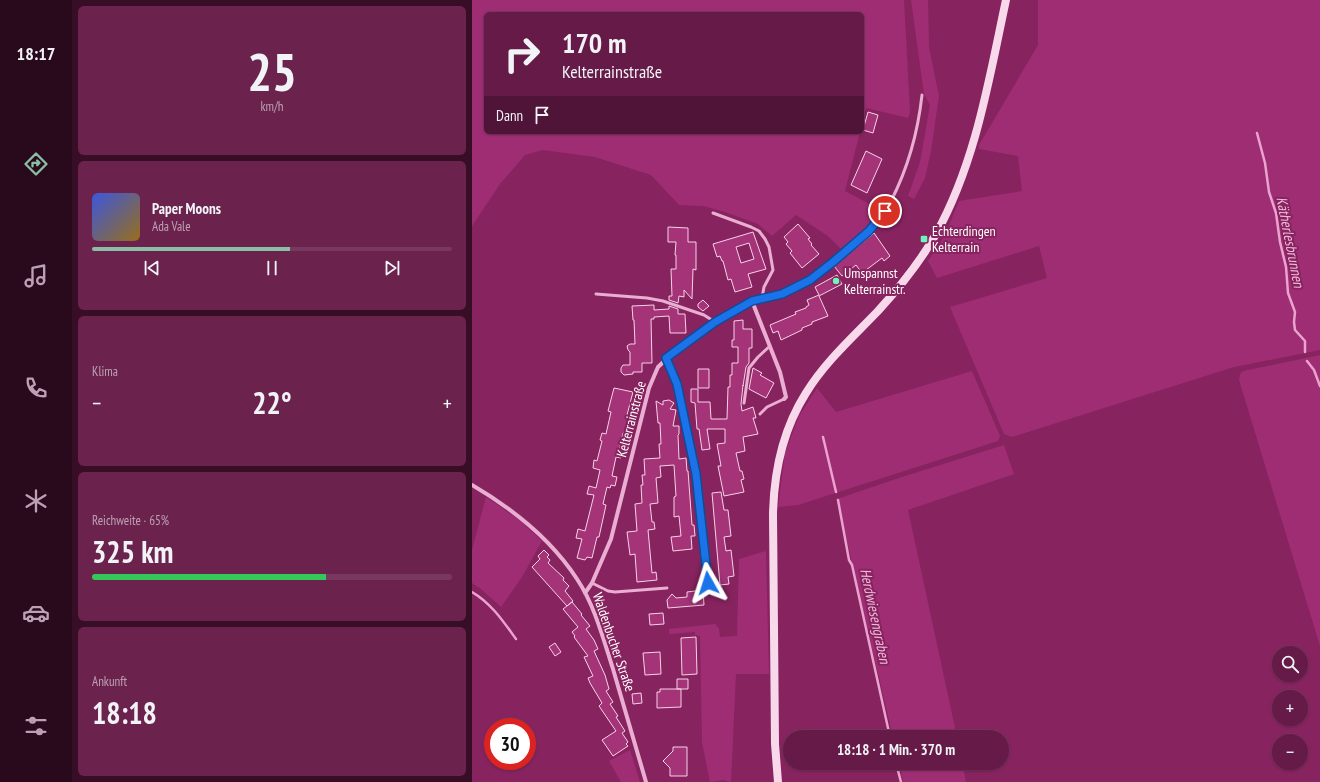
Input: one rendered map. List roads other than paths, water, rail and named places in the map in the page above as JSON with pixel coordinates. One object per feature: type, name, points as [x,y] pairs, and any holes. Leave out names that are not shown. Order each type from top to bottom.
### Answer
[{"type":"main road","points":[[778,782],[775,744],[773,514],[775,486],[781,450],[792,419],[812,384],[834,357],[879,310],[907,277],[935,235],[944,218],[960,182],[975,138],[1006,0]]},
{"type":"street","name":"Kelterrainstraße","points":[[585,593],[592,583],[604,558],[616,522],[649,388],[658,367],[666,358],[715,322],[752,301],[782,294],[810,280],[869,231],[891,201]]},
{"type":"street","points":[[752,301],[780,372],[786,397],[784,399]]},
{"type":"street","points":[[666,358],[677,384],[696,474],[708,583]]},
{"type":"street","name":"Waldenbucher Straße","points":[[472,485],[514,513],[545,539],[568,565],[585,593],[600,627],[646,782]]},
{"type":"lane","points":[[891,201],[899,185],[908,160],[920,118],[922,95]]},
{"type":"lane","points":[[713,213],[759,231],[765,239],[769,247],[773,270],[764,287],[762,298]]},
{"type":"lane","points":[[596,294],[647,298],[663,301],[704,315],[715,322]]},
{"type":"lane","points":[[744,403],[749,368],[770,346]]},
{"type":"lane","points":[[760,414],[768,407],[784,399]]},
{"type":"lane","points":[[592,583],[608,591],[615,592],[667,588]]},
{"type":"waterway","name":"Kätherlesbrunnen","points":[[1257,133],[1265,163],[1269,192],[1276,213],[1280,242],[1286,267],[1288,293],[1295,312],[1295,330],[1305,341],[1305,352]]},
{"type":"waterway","name":"Kätherlesbrunnen","points":[[1307,361],[1314,370],[1320,386]]},
{"type":"waterway","name":"Herdwiesengraben","points":[[823,437],[836,492]]},
{"type":"waterway","name":"Herdwiesengraben","points":[[838,500],[849,560],[852,565],[888,730]]},
{"type":"waterway","points":[[472,592],[491,607],[516,639]]},
{"type":"waterway","name":"Herdwiesengraben","points":[[898,770],[901,782]]},
{"type":"place","name":"Echterdingen Kelterrain","points":[[924,239]]},
{"type":"place","name":"Umspannst Kelterrainstr.","points":[[836,281]]}]
